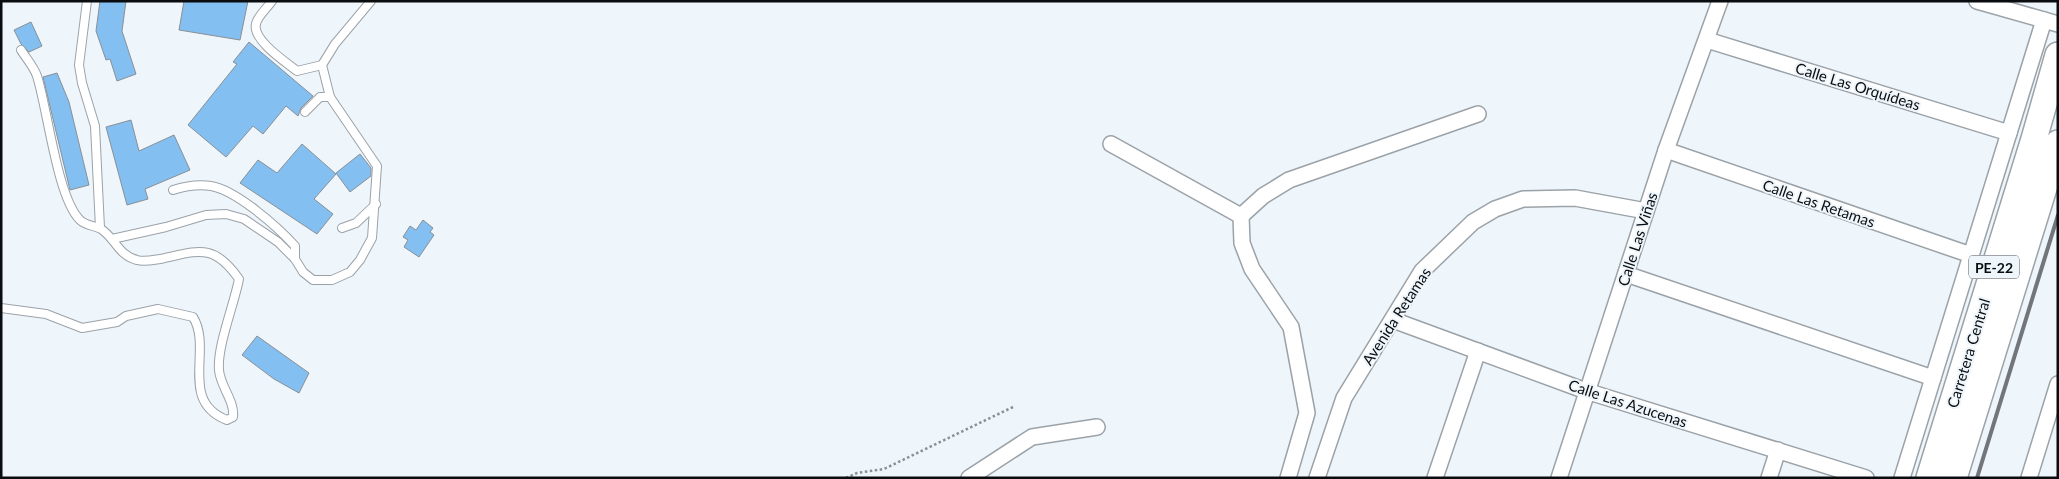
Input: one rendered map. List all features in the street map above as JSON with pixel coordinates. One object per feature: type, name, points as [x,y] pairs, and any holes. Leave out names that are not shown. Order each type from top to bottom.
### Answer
[{"type":"highway","name":"Carretera Central","points":[[1954,478],[2050,142],[2058,55]]},
{"type":"highway","name":"Carretera Central","points":[[1929,478],[2050,142]]},
{"type":"street","name":"Calle Las Viñas","points":[[1559,478],[1666,150],[1720,1]]},
{"type":"street","points":[[1902,478],[2008,133],[2051,22],[1977,1]]},
{"type":"street","name":"Calle Las Orquídeas","points":[[1707,40],[2008,133]]},
{"type":"street","points":[[1288,478],[1307,413],[1291,327],[1252,269],[1242,243],[1241,216],[1262,196],[1289,180],[1478,114]]},
{"type":"street","points":[[1112,144],[1241,216]]},
{"type":"street","name":"Calle Las Retamas","points":[[1666,150],[1971,255]]},
{"type":"street","name":"Avenida Retamas","points":[[1317,478],[1344,398],[1422,271],[1473,222],[1494,209],[1523,199],[1575,198],[1646,211]]},
{"type":"street","points":[[1626,274],[1933,378]]},
{"type":"street","name":"Calle Las Azucenas","points":[[1393,320],[1586,391],[1866,478]]},
{"type":"street","points":[[1435,478],[1478,351]]},
{"type":"street","points":[[2029,478],[2058,384]]},
{"type":"street","points":[[969,478],[1032,437],[1097,427]]},
{"type":"street","points":[[1769,478],[1778,450]]},
{"type":"lane","points":[[88,1],[79,65],[82,83],[95,126],[100,228]]},
{"type":"lane","points":[[272,1],[256,24],[256,34],[262,42],[297,71],[322,66]]},
{"type":"lane","points":[[112,238],[166,227],[206,215],[226,214],[244,219],[278,242],[295,259],[303,272],[313,280],[332,280],[350,272],[360,260],[372,238],[378,166],[330,96],[322,66],[335,44],[371,1]]},
{"type":"lane","points":[[1,308],[46,314],[82,328],[117,322],[126,316],[158,309],[193,316],[197,322],[199,386],[205,402],[213,411],[222,418],[230,420],[234,410],[223,387],[219,370],[220,357],[238,279],[220,258],[210,252],[192,250],[154,260],[138,261],[123,254],[112,238],[100,228],[83,223],[73,213],[65,193],[36,75],[21,50]]},
{"type":"lane","points":[[305,112],[320,97],[330,96]]},
{"type":"lane","points":[[173,190],[191,185],[213,186],[247,203],[285,234],[295,246],[295,259]]},
{"type":"lane","points":[[342,228],[356,223],[376,204]]},
{"type":"path","points":[[846,478],[857,473],[884,469],[1013,407]]},
{"type":"building","points":[[100,1],[126,1],[122,31],[136,74],[117,81],[110,59],[106,60],[96,31]]},
{"type":"building","points":[[184,1],[248,1],[240,40],[179,30]]},
{"type":"building","points":[[31,22],[42,46],[29,52],[21,44],[14,30]]},
{"type":"building","points":[[249,42],[313,96],[301,108],[298,116],[286,106],[263,134],[253,126],[226,157],[188,125],[237,64],[233,62]]},
{"type":"building","points":[[57,73],[69,102],[89,185],[70,190],[43,77]]},
{"type":"building","points":[[131,120],[139,151],[174,135],[190,170],[145,189],[148,199],[127,205],[106,127]]},
{"type":"building","points":[[302,144],[336,174],[314,199],[333,214],[317,234],[240,183],[258,160],[277,173]]},
{"type":"building","points":[[360,154],[371,168],[371,176],[350,192],[336,173]]},
{"type":"building","points":[[423,220],[433,228],[430,232],[434,235],[419,257],[404,247],[408,240],[403,237],[410,226],[416,230]]},
{"type":"building","points":[[257,336],[309,373],[299,393],[274,379],[242,355]]},
{"type":"railway","points":[[1977,478],[2058,215]]}]
